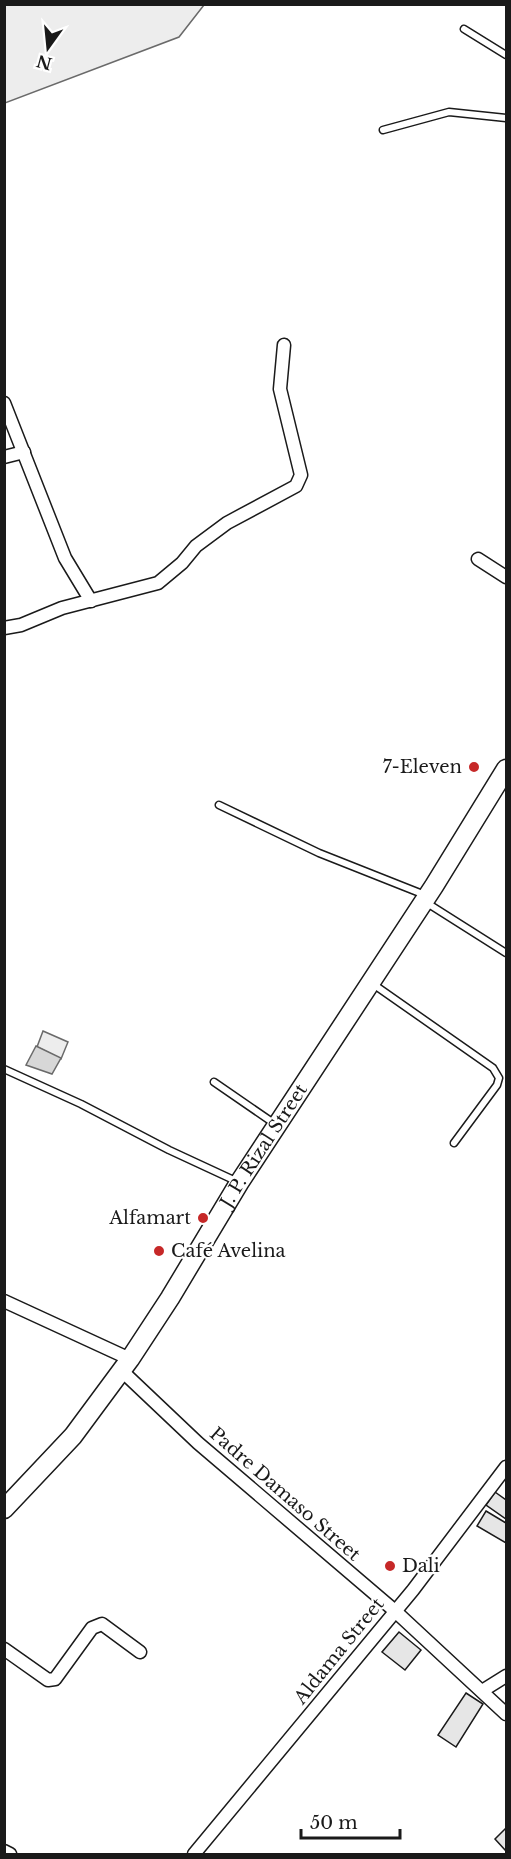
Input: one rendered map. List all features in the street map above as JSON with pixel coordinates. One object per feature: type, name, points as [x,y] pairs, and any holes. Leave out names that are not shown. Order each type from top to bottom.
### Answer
[{"type":"main road","name":"J. P. Rizal Street","points":[[4,1509],[73,1436],[126,1365],[170,1298],[239,1182],[284,1117],[507,769]]},
{"type":"street","points":[[4,628],[21,625],[62,608],[158,583],[182,563],[196,546],[227,523],[296,486],[301,475],[280,389],[284,345]]},
{"type":"street","points":[[4,403],[65,558],[91,601]]},
{"type":"street","points":[[4,457],[24,452]]},
{"type":"street","points":[[478,559],[507,577]]},
{"type":"street","name":"Padre Damaso Street","points":[[4,1301],[126,1365],[198,1443],[395,1611],[507,1714]]},
{"type":"street","name":"Aldama Street","points":[[194,1854],[395,1611],[476,1510],[507,1467]]},
{"type":"street","points":[[4,1649],[48,1680],[55,1679],[92,1628],[102,1624],[140,1652]]},
{"type":"street","points":[[482,1691],[507,1676]]},
{"type":"street","points":[[4,1851],[10,1854]]},
{"type":"lane","points":[[464,29],[507,55]]},
{"type":"lane","points":[[383,130],[449,112],[507,118]]},
{"type":"lane","points":[[219,805],[319,853],[425,899],[507,953]]},
{"type":"lane","points":[[370,982],[493,1068],[499,1078],[497,1085],[454,1143]]},
{"type":"lane","points":[[4,1070],[81,1104],[169,1150],[239,1182]]},
{"type":"lane","points":[[214,1082],[277,1125]]},
{"type":"shaded area","points":[[5,4],[204,5],[179,37],[5,103]]},
{"type":"shaded area","points":[[43,1031],[68,1042],[61,1059],[37,1047]]},
{"type":"shaded area","points":[[36,1046],[61,1058],[52,1074],[26,1065]]},
{"type":"building","points":[[495,1492],[506,1500],[506,1519],[486,1505]]},
{"type":"building","points":[[486,1511],[506,1523],[506,1543],[477,1526]]},
{"type":"building","points":[[399,1632],[421,1650],[405,1670],[382,1652]]},
{"type":"building","points":[[466,1693],[483,1704],[456,1747],[438,1735]]},
{"type":"building","points":[[506,1828],[506,1851],[495,1839]]},
{"type":"place","name":"7-Eleven","points":[[474,767]]},
{"type":"place","name":"Alfamart","points":[[203,1218]]},
{"type":"place","name":"Café Avelina","points":[[159,1251]]},
{"type":"place","name":"Dali","points":[[390,1566]]}]
